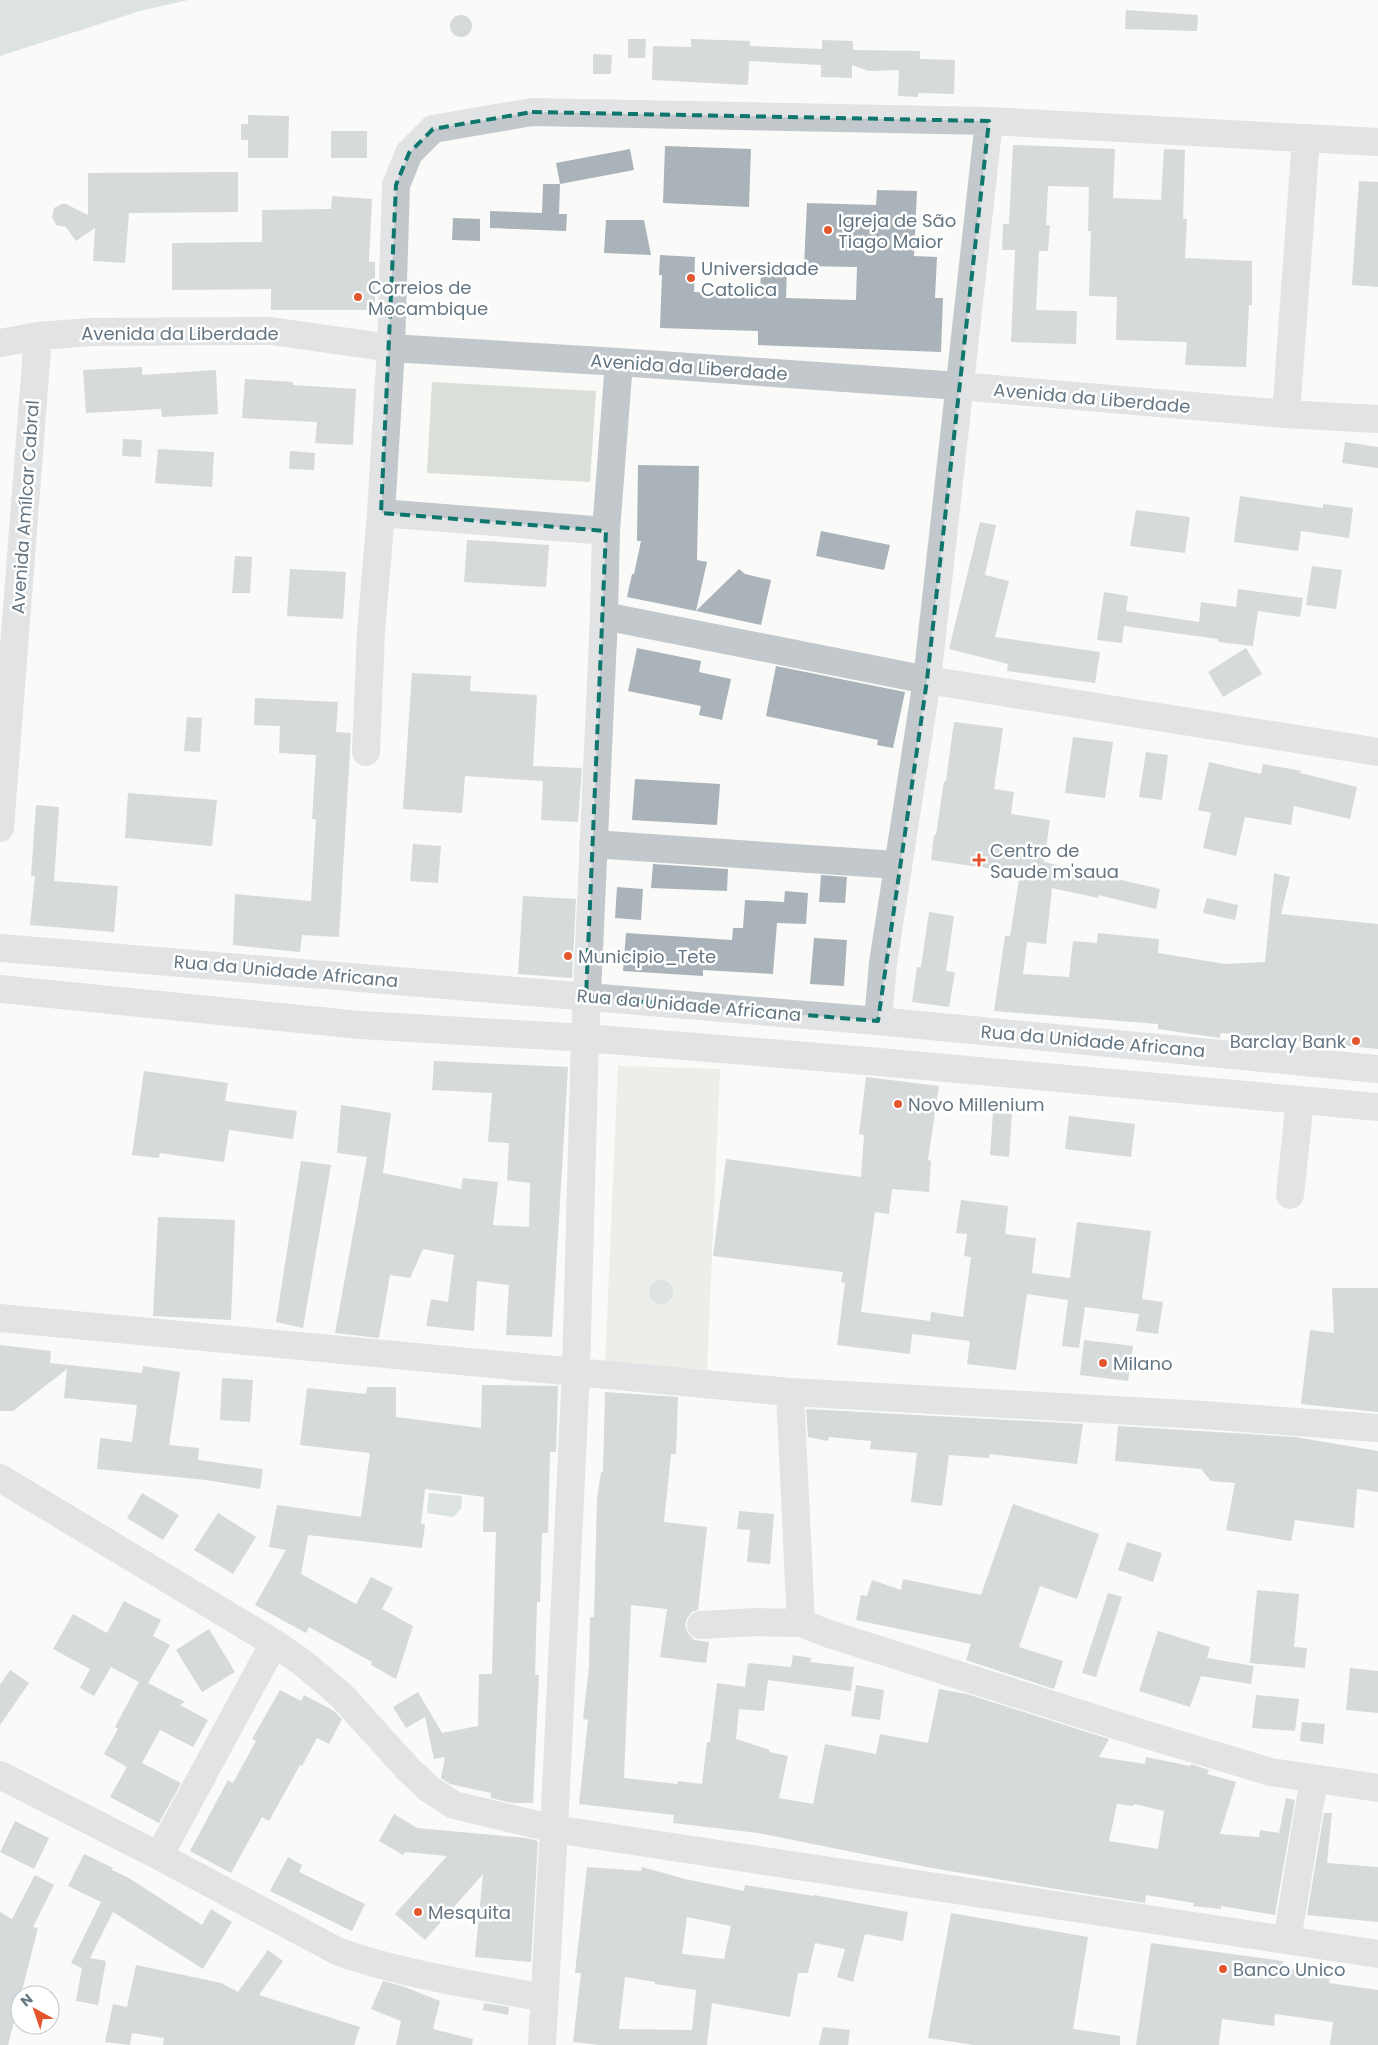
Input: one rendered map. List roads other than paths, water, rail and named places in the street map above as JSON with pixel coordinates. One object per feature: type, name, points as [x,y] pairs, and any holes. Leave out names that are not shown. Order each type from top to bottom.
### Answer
[{"type":"street","points":[[366,752],[370,632],[381,513],[391,348],[396,185],[408,153],[433,129],[532,112],[989,121],[1378,142]]},
{"type":"street","points":[[878,1021],[883,963],[926,680],[989,121]]},
{"type":"street","points":[[1286,414],[1306,138]]},
{"type":"street","name":"Avenida da Liberdade","points":[[0,343],[38,336],[91,332],[271,331],[391,348],[959,386],[1286,414],[1378,419]]},
{"type":"street","name":"Avenida Amílcar Cabral","points":[[0,828],[38,336]]},
{"type":"street","points":[[542,2045],[576,1372],[586,997],[604,616],[606,531],[619,362]]},
{"type":"street","points":[[381,513],[606,531]]},
{"type":"street","points":[[604,616],[926,680],[1378,752]]},
{"type":"street","points":[[593,844],[897,865]]},
{"type":"street","name":"Rua da Unidade Africana","points":[[0,948],[878,1021],[1378,1068]]},
{"type":"street","points":[[0,989],[360,1025],[585,1038],[1378,1107]]},
{"type":"street","points":[[1290,1194],[1300,1100]]},
{"type":"street","points":[[0,1318],[790,1392],[1203,1415],[1378,1428]]},
{"type":"street","points":[[790,1392],[801,1623]]},
{"type":"street","points":[[0,1478],[274,1643],[303,1663],[342,1695],[408,1769],[429,1789],[454,1805],[554,1829],[1378,1954]]},
{"type":"street","points":[[701,1625],[755,1622],[801,1623],[829,1634],[1144,1734],[1271,1772],[1378,1788]]},
{"type":"street","points":[[159,1856],[274,1643]]},
{"type":"street","points":[[0,1774],[339,1952],[369,1962],[400,1969],[545,1998]]},
{"type":"street","points":[[1287,1940],[1314,1778]]},
{"type":"place","name":"Igreja de São Tiago Maior","points":[[828,230]]},
{"type":"place","name":"Universidade Catolica","points":[[691,278]]},
{"type":"place","name":"Correios de Mocambique","points":[[358,297]]},
{"type":"place","name":"Centro de Saude m'saua","points":[[979,860]]},
{"type":"place","name":"Municipio_Tete","points":[[568,956]]},
{"type":"place","name":"Barclay Bank","points":[[1356,1041]]},
{"type":"place","name":"Novo Millenium","points":[[898,1104]]},
{"type":"place","name":"Milano","points":[[1103,1363]]},
{"type":"place","name":"Mesquita","points":[[418,1912]]},
{"type":"place","name":"Banco Unico","points":[[1223,1969]]}]
